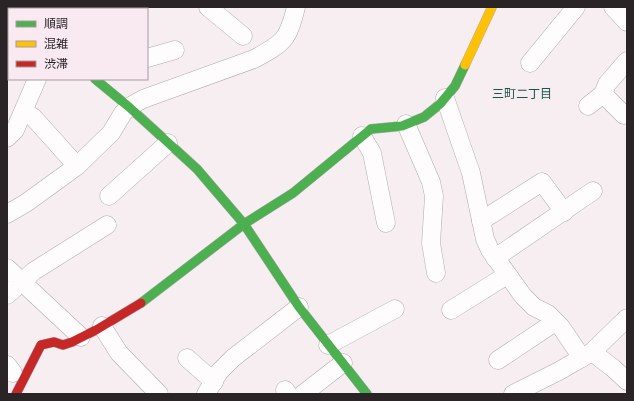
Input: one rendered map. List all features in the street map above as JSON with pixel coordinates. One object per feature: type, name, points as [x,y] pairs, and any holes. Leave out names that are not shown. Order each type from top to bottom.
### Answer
[{"type":"street","points":[[208,7],[243,36]]},
{"type":"street","points":[[7,214],[26,203],[77,166],[111,133],[123,113],[129,107],[144,99],[254,59],[270,51],[286,37],[291,26],[296,7]]},
{"type":"street","points":[[16,394],[41,345],[54,342],[63,345],[102,326],[142,302],[244,224],[293,193],[371,129],[406,124],[424,117],[440,104],[455,86],[492,7]]},
{"type":"street","points":[[530,64],[576,7]]},
{"type":"street","points":[[148,58],[175,50]]},
{"type":"street","points":[[588,106],[603,94],[607,84],[627,61]]},
{"type":"street","points":[[7,138],[15,130],[37,80]]},
{"type":"street","points":[[104,82],[197,169],[244,224],[299,307],[367,394]]},
{"type":"street","points":[[603,94],[624,116]]},
{"type":"street","points":[[445,98],[471,173],[485,239],[495,258],[522,296],[534,307],[548,314],[587,355],[613,368],[627,381]]},
{"type":"street","points":[[23,112],[33,117],[77,166]]},
{"type":"street","points":[[406,124],[431,182],[434,196],[431,244],[436,273]]},
{"type":"street","points":[[362,136],[372,153],[386,223]]},
{"type":"street","points":[[109,196],[168,143]]},
{"type":"street","points":[[481,221],[542,182],[564,212]]},
{"type":"street","points":[[495,258],[594,191]]},
{"type":"street","points":[[7,294],[34,271],[100,236]]},
{"type":"street","points":[[7,268],[81,337]]},
{"type":"street","points":[[451,310],[507,275]]},
{"type":"street","points":[[187,358],[210,390],[219,372],[233,358],[299,307]]},
{"type":"street","points":[[328,345],[395,309]]},
{"type":"street","points":[[513,394],[587,355],[627,318]]},
{"type":"street","points":[[498,360],[555,322]]},
{"type":"street","points":[[102,326],[119,353],[159,394]]},
{"type":"street","points":[[304,394],[343,363]]},
{"type":"traffic: fast","points":[[141,303],[244,224],[293,193],[371,129],[402,126],[424,117],[440,104],[455,86],[465,65]]},
{"type":"traffic: fast","points":[[96,80],[129,107],[197,169],[244,224],[299,307],[367,394]]},
{"type":"traffic: slow","points":[[465,65],[492,7]]},
{"type":"traffic: jam","points":[[16,394],[41,345],[54,342],[63,345],[72,342],[96,330],[141,303]]},
{"type":"district","name":"三町二丁目","points":[[522,94]]}]
